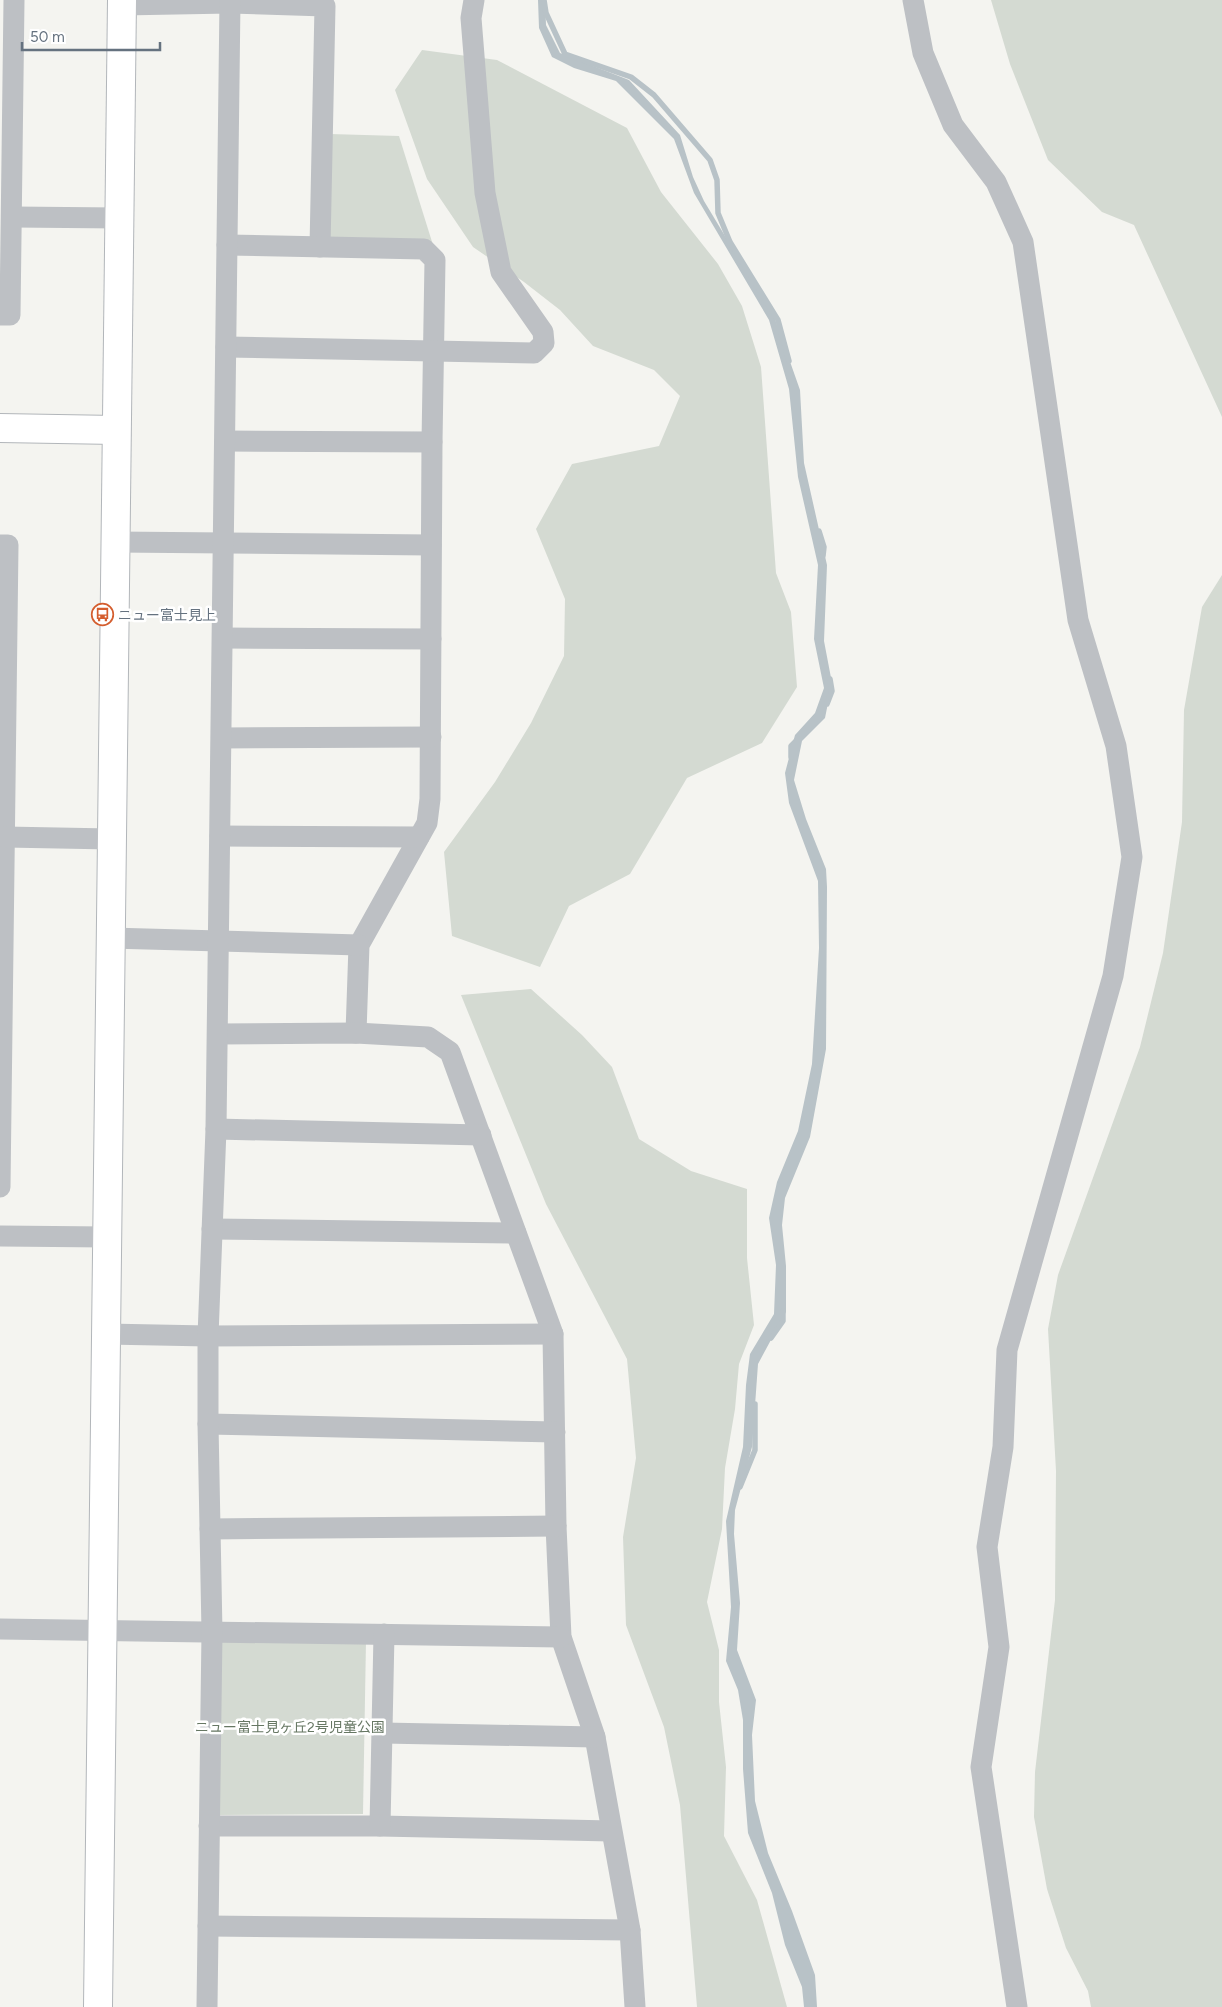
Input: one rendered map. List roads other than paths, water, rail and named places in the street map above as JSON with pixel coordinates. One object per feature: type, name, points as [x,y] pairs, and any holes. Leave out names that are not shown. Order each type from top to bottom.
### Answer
[{"type":"street","points":[[0,315],[10,315],[12,217],[6,124],[7,26],[14,0]]},
{"type":"street","points":[[226,347],[534,353],[544,343],[543,332],[501,272],[485,193],[471,18],[474,0]]},
{"type":"street","points":[[913,0],[923,53],[953,125],[996,182],[1023,242],[1078,620],[1116,746],[1132,857],[1113,976],[1007,1350],[1003,1447],[987,1547],[999,1647],[981,1767],[1017,2007]]},
{"type":"street","points":[[98,2007],[122,3],[230,1],[325,6],[320,247]]},
{"type":"street","points":[[207,2007],[212,1632],[208,1336],[218,1034],[230,1]]},
{"type":"street","points":[[12,217],[119,218]]},
{"type":"street","points":[[227,245],[424,249],[435,260],[430,799],[427,823],[359,945],[356,1033]]},
{"type":"street","points":[[0,428],[116,430]]},
{"type":"street","points":[[225,441],[432,442]]},
{"type":"street","points":[[115,542],[431,545]]},
{"type":"street","points":[[0,545],[8,545],[4,642],[0,1187]]},
{"type":"street","points":[[223,638],[431,639]]},
{"type":"street","points":[[222,738],[431,737]]},
{"type":"street","points":[[220,836],[420,837]]},
{"type":"street","points":[[4,837],[112,839]]},
{"type":"street","points":[[110,938],[359,945]]},
{"type":"street","points":[[218,1034],[356,1033],[428,1037],[450,1052],[553,1334],[556,1526],[561,1637],[595,1737],[630,1930],[635,2007]]},
{"type":"street","points":[[216,1129],[481,1135]]},
{"type":"street","points":[[212,1229],[516,1232]]},
{"type":"street","points":[[0,1236],[107,1237]]},
{"type":"street","points":[[106,1334],[208,1336],[553,1334]]},
{"type":"street","points":[[208,1424],[555,1432]]},
{"type":"street","points":[[210,1529],[556,1526]]},
{"type":"street","points":[[0,1629],[561,1637]]},
{"type":"street","points":[[380,1826],[384,1733],[384,1634]]},
{"type":"street","points":[[384,1733],[595,1737]]},
{"type":"street","points":[[210,1826],[380,1826],[611,1831]]},
{"type":"street","points":[[208,1926],[630,1930]]},
{"type":"waterway","points":[[544,0],[546,13],[565,54],[631,77],[654,95],[710,160],[717,180],[718,213],[730,242],[778,320],[789,361]]},
{"type":"waterway","points":[[819,531],[824,547],[823,556]]},
{"type":"waterway","points":[[827,704],[832,691],[830,679]]},
{"type":"waterway","points":[[791,757],[791,746],[798,739]]},
{"type":"waterway","points":[[771,1338],[783,1321],[783,1311]]},
{"type":"waterway","points":[[740,1487],[755,1450],[755,1404]]},
{"type":"place","name":"ニュー富士見上","points":[[102,615]]},
{"type":"park label","name":"ニュー富士見ヶ丘2号児童公園","points":[[290,1727]]}]
